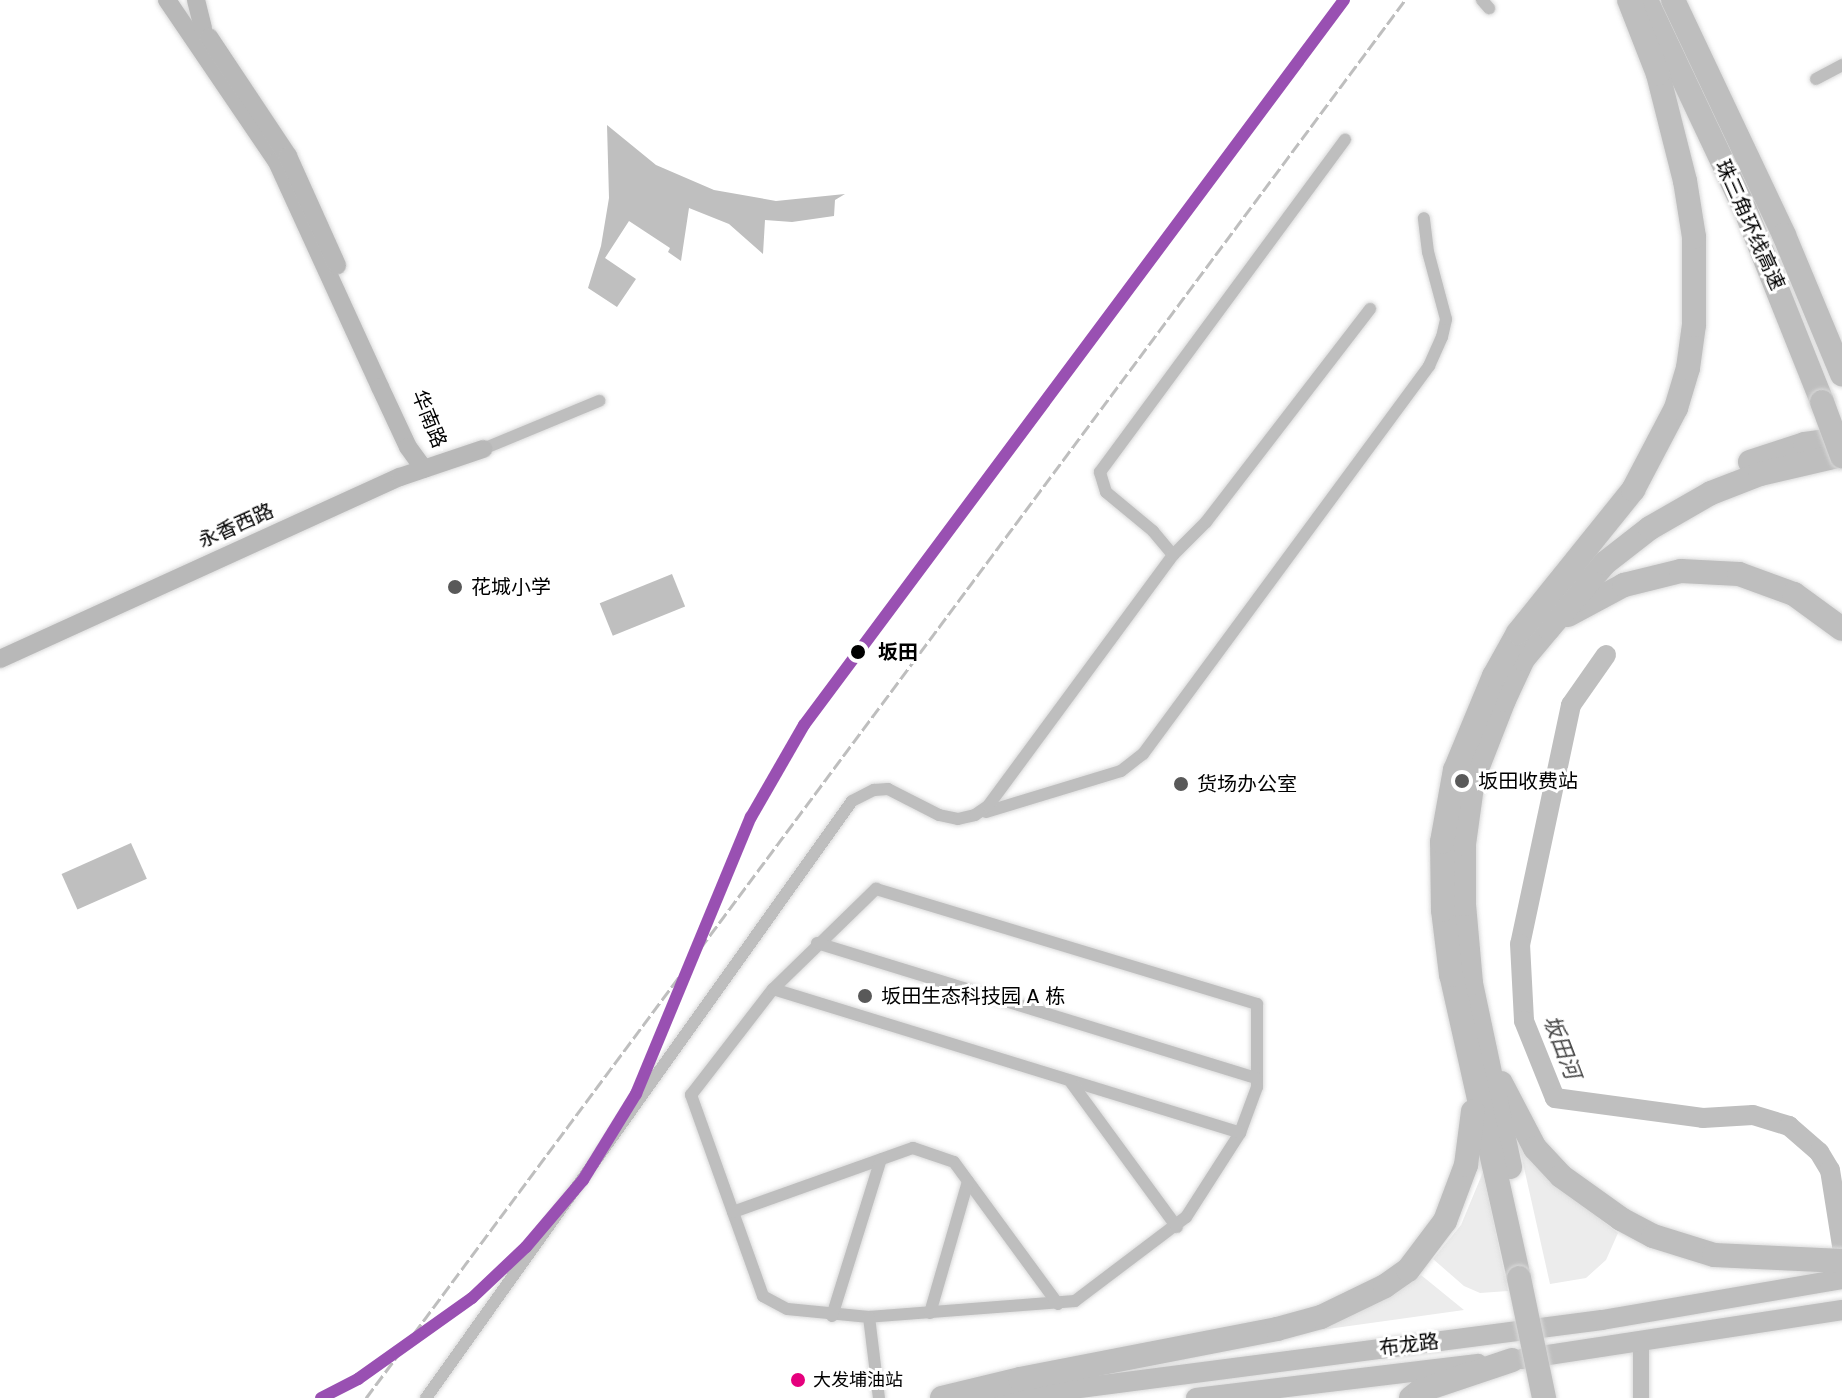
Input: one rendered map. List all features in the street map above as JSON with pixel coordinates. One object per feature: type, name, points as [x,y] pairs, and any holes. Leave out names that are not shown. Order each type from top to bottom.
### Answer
[{"type":"highway","points":[[1558,1398],[1474,1084],[1451,975],[1443,910],[1442,842],[1455,770],[1494,676],[1518,633],[1633,490],[1656,452],[1676,408],[1688,368],[1694,325],[1694,237],[1685,181],[1658,74],[1629,0]]},
{"type":"highway","name":"珠三角环线高速","points":[[1646,0],[1745,209],[1842,456]]},
{"type":"highway","name":"珠三角环线高速","points":[[1673,0],[1784,235],[1842,374]]},
{"type":"highway","points":[[1575,562],[1644,515],[1710,479],[1805,444],[1842,439]]},
{"type":"highway","points":[[1544,1398],[1527,1278],[1468,958],[1464,844],[1473,779],[1486,741],[1523,659],[1605,563],[1650,528],[1711,493],[1760,474],[1842,456]]},
{"type":"highway","points":[[1549,628],[1624,585],[1681,571],[1739,574],[1794,594],[1842,629]]},
{"type":"highway","points":[[1484,1047],[1535,1148],[1561,1176],[1621,1219],[1653,1236],[1714,1255],[1842,1261]]},
{"type":"highway","points":[[942,1398],[1020,1379],[1277,1329],[1357,1301],[1408,1270],[1445,1221],[1466,1165],[1474,1084]]},
{"type":"highway","points":[[1411,1398],[1420,1391],[1512,1360]]},
{"type":"main road","name":"华南路","points":[[167,0],[277,162],[408,447],[424,469]]},
{"type":"main road","name":"华南路","points":[[182,0],[268,122],[304,188],[419,442],[424,469]]},
{"type":"main road","points":[[196,0],[203,28]]},
{"type":"main road","name":"永香西路","points":[[4,655],[424,469],[483,449]]},
{"type":"main road","name":"布龙路","points":[[1003,1398],[1602,1320],[1842,1279]]},
{"type":"main road","name":"布龙路","points":[[1196,1398],[1512,1360],[1832,1311]]},
{"type":"street","points":[[1816,79],[1842,65]]},
{"type":"street","points":[[1173,555],[1153,531],[1106,492],[1100,472],[1345,140]]},
{"type":"street","points":[[426,1398],[852,801],[874,790],[888,789],[939,815],[958,819],[1121,771],[1143,754],[1429,366],[1446,319],[1428,252],[1424,218]]},
{"type":"street","points":[[975,815],[999,794],[1173,555],[1206,522],[1370,309]]},
{"type":"street","points":[[483,449],[599,401]]},
{"type":"street","points":[[876,889],[1257,1004],[1257,1078],[1253,1104],[1240,1133],[1177,1227],[1075,1301],[869,1317],[832,1316],[787,1309],[763,1296],[691,1095],[773,989],[817,943],[876,889]]},
{"type":"street","points":[[817,943],[1257,1078]]},
{"type":"street","points":[[773,989],[1240,1133]]},
{"type":"street","points":[[1069,1081],[1177,1227]]},
{"type":"street","points":[[733,1212],[913,1148],[954,1162],[1058,1304]]},
{"type":"street","points":[[832,1316],[881,1159]]},
{"type":"street","points":[[930,1313],[968,1181]]},
{"type":"street","points":[[869,1317],[879,1398]]},
{"type":"street","points":[[1641,1341],[1641,1398]]},
{"type":"shaded area","points":[[607,125],[656,165],[714,190],[776,201],[845,194],[835,200],[834,216],[792,222],[765,220],[763,254],[729,224],[689,208],[681,261],[668,252],[670,248],[629,221],[605,258],[636,279],[617,307],[588,288],[601,246],[609,198]]},
{"type":"shaded area","points":[[672,574],[685,606],[613,636],[600,603]]},
{"type":"shaded area","points":[[131,843],[147,879],[77,910],[62,874]]},
{"type":"shaded area","points":[[1518,1141],[1564,1191],[1618,1233],[1606,1260],[1586,1278],[1550,1284]]},
{"type":"shaded area","points":[[1483,1172],[1508,1291],[1480,1293],[1464,1286],[1433,1259],[1461,1225]]},
{"type":"shaded area","points":[[1421,1275],[1464,1310],[1299,1333],[1390,1296]]},
{"type":"waterway","name":"坂田河","points":[[1606,655],[1571,705],[1520,944],[1524,1021],[1555,1098],[1703,1118],[1753,1115],[1789,1126],[1819,1152],[1830,1170],[1842,1246]]},
{"type":"railway","points":[[366,1398],[1405,0]]},
{"type":"transit line","points":[[321,1398],[358,1379],[472,1298],[526,1247],[583,1180],[636,1094],[751,817],[804,725],[1344,0]]},
{"type":"place","name":"花城小学","points":[[455,587]]},
{"type":"place","name":"坂田","points":[[858,652]]},
{"type":"place","name":"坂田收费站","points":[[1462,781]]},
{"type":"place","name":"货场办公室","points":[[1181,784]]},
{"type":"place","name":"坂田生态科技园 A 栋","points":[[865,996]]},
{"type":"place","name":"大发埔油站","points":[[798,1380]]}]
